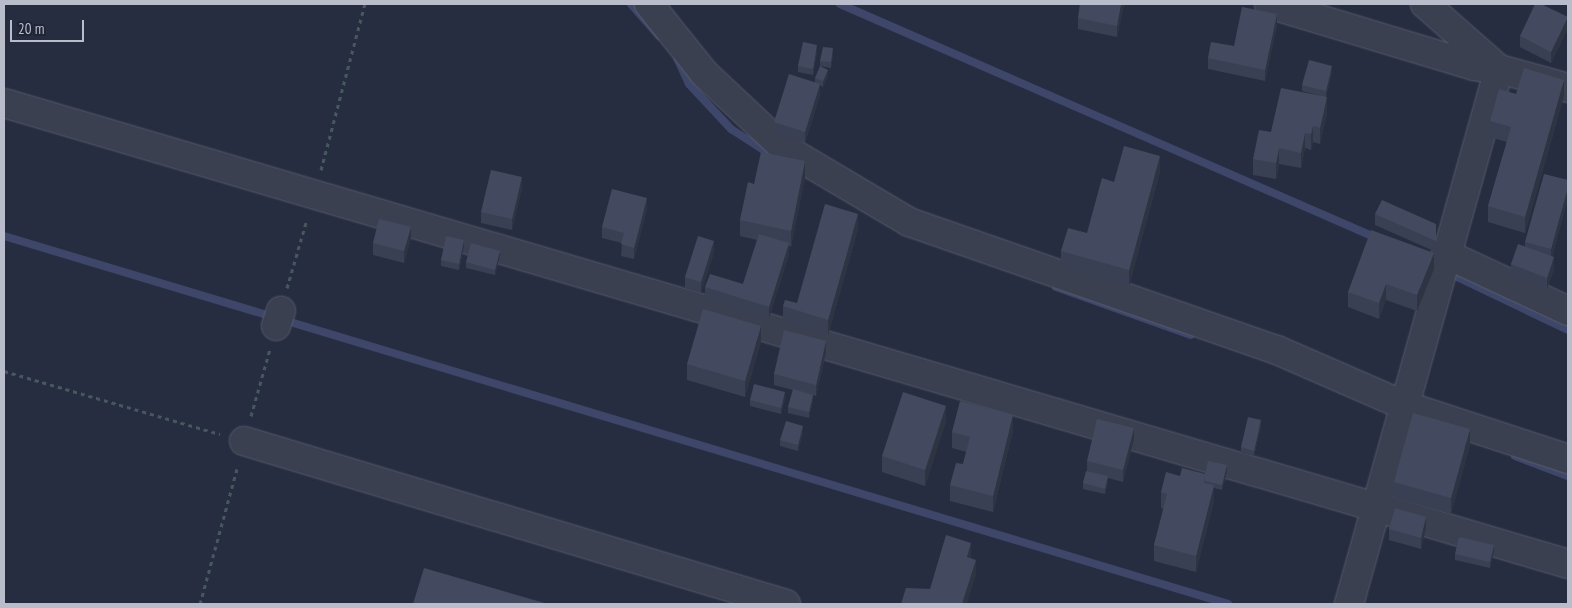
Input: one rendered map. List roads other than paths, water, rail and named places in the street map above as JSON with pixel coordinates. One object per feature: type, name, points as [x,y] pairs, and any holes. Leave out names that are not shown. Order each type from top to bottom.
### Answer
[{"type":"street","points":[[649,4],[704,73],[784,148],[909,222],[1277,350],[1403,405],[1568,459]]},
{"type":"street","points":[[1268,4],[1474,66],[1499,69],[1568,88]]},
{"type":"street","points":[[1425,4],[1499,69]]},
{"type":"street","points":[[1348,604],[1499,69]]},
{"type":"street","points":[[4,104],[314,197],[1568,564]]},
{"type":"street","points":[[1446,254],[1568,311]]},
{"type":"street","points":[[244,441],[786,604]]},
{"type":"waterway","points":[[631,4],[659,36]]},
{"type":"waterway","points":[[840,4],[1379,239]]},
{"type":"waterway","points":[[677,58],[689,84],[731,129],[776,158]]},
{"type":"waterway","points":[[4,236],[1228,604]]},
{"type":"waterway","points":[[1457,277],[1568,330]]},
{"type":"waterway","points":[[1056,287],[1191,335]]},
{"type":"waterway","points":[[1515,456],[1568,476]]}]
